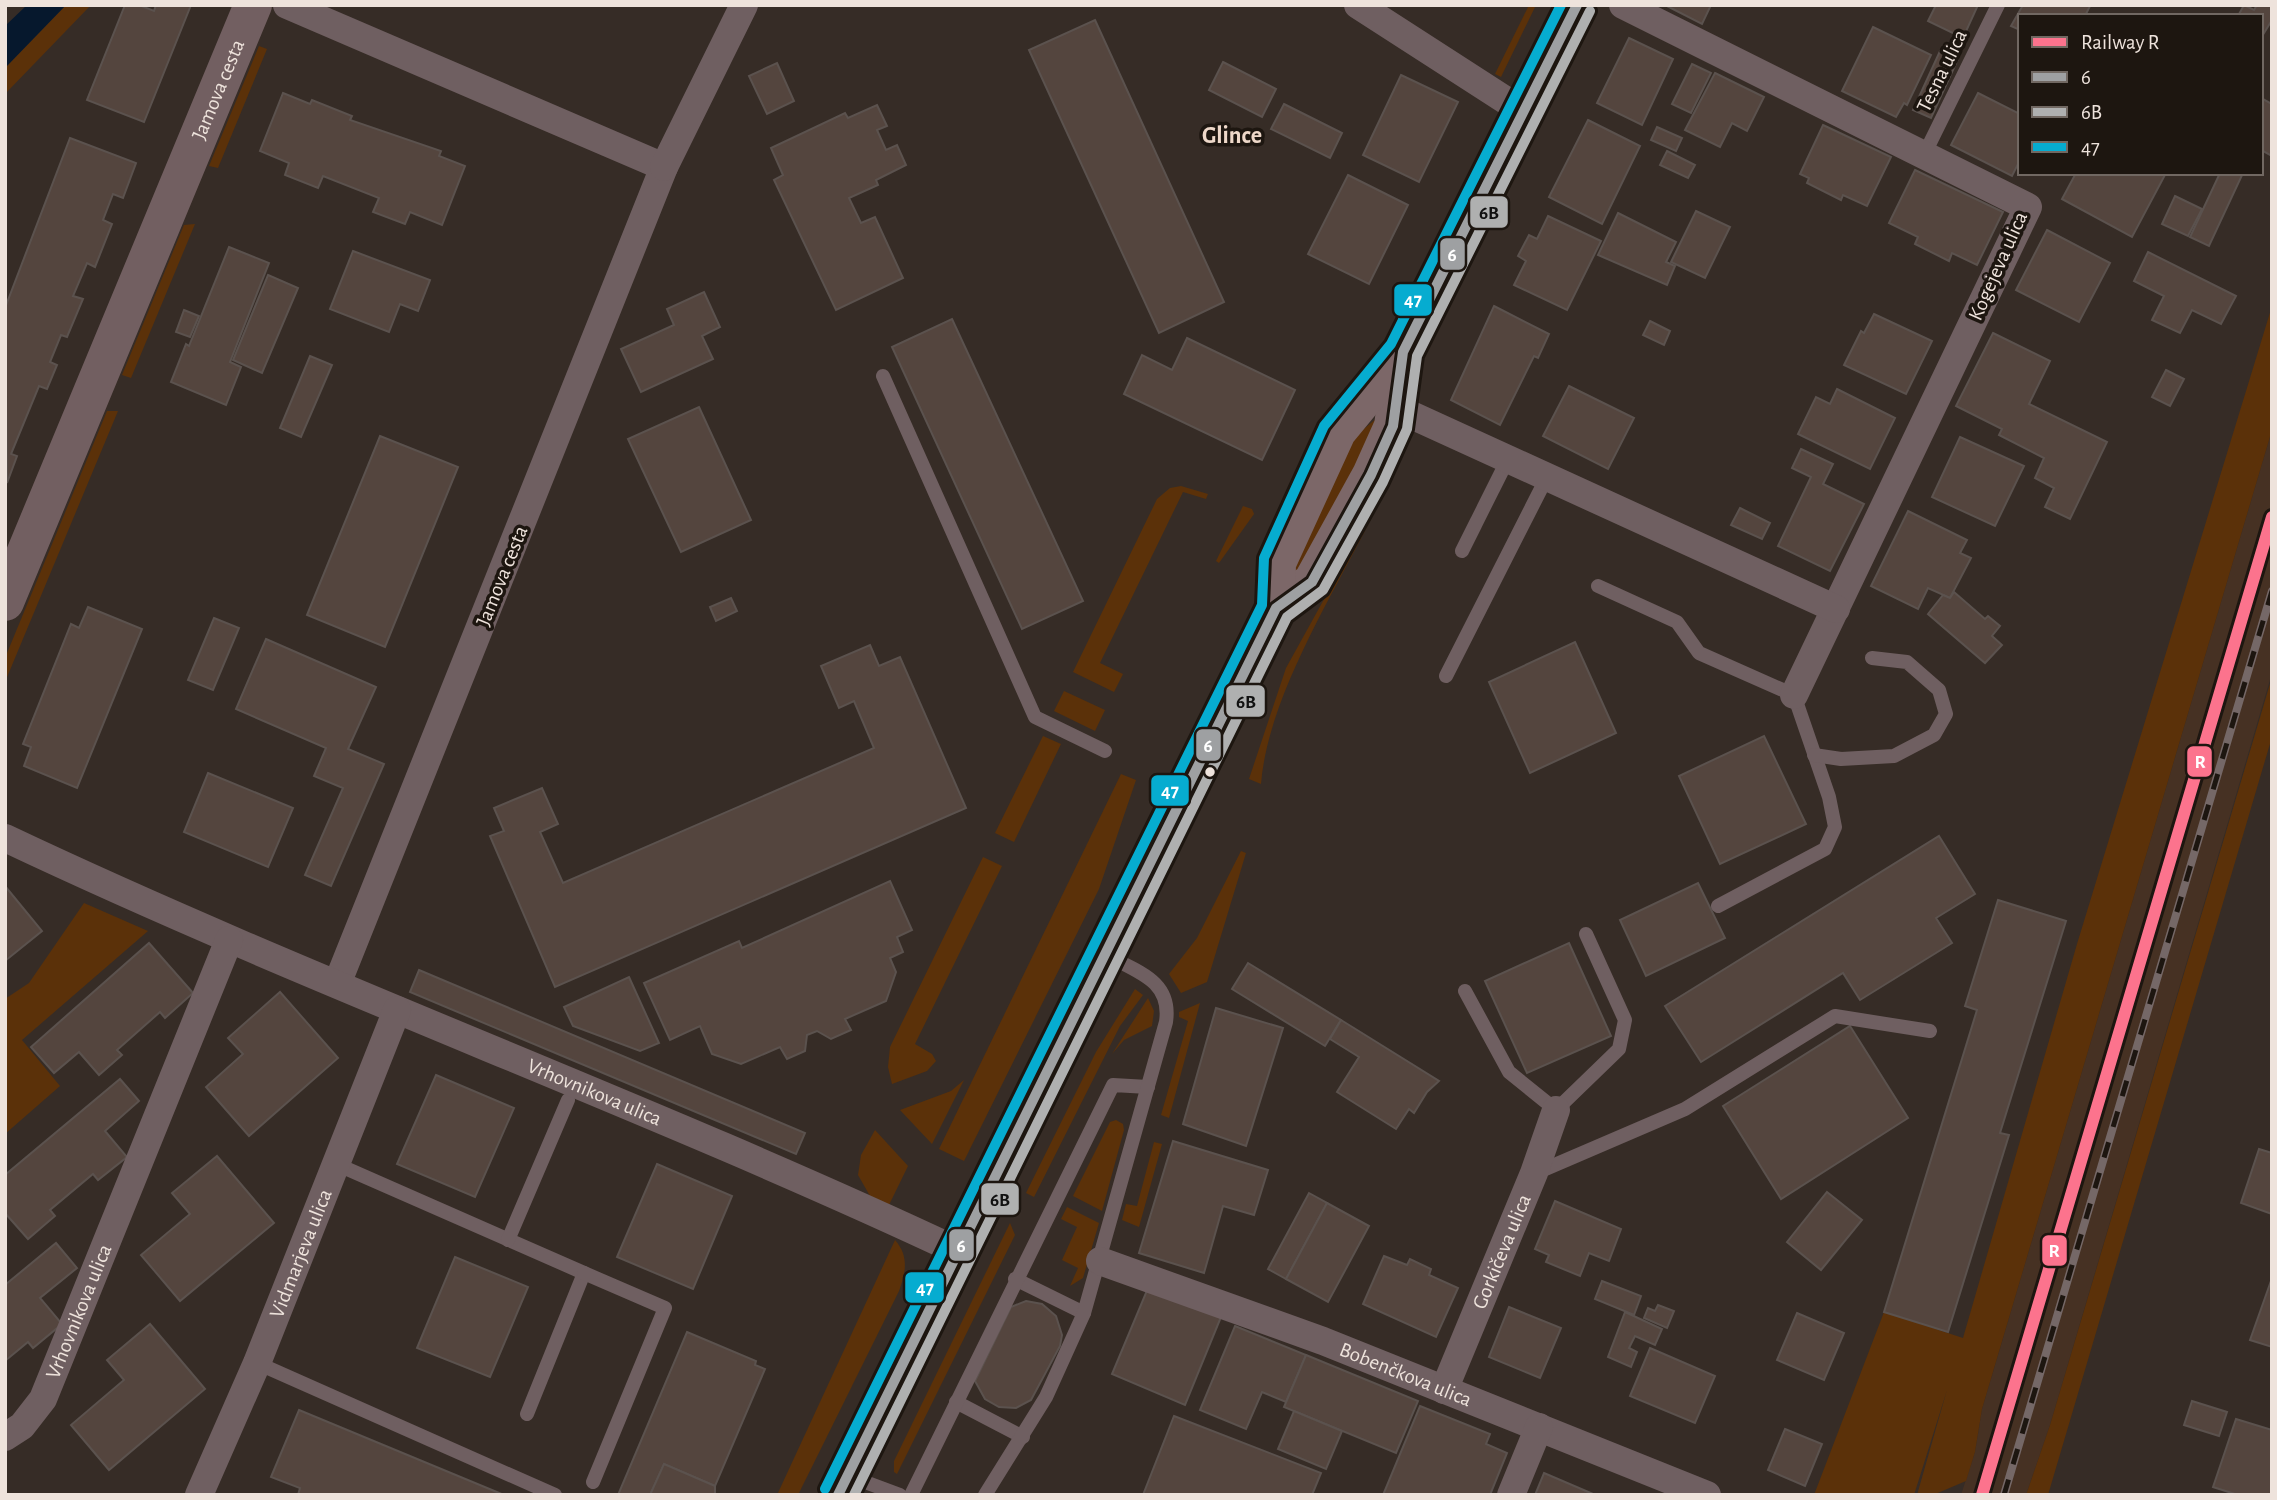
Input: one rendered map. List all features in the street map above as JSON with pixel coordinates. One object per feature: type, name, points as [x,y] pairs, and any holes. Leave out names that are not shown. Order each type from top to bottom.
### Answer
[{"type":"main road","points":[[843,1485],[1276,608],[1277,563],[1337,432],[1383,400],[1403,352],[1577,5]]},
{"type":"street","name":"Jamova cesta","points":[[5,602],[253,5]]},
{"type":"street","points":[[288,5],[664,167]]},
{"type":"street","name":"Jamova cesta","points":[[337,984],[664,167],[744,5]]},
{"type":"street","points":[[1358,5],[1524,112]]},
{"type":"street","name":"Kogejeva ulica","points":[[1623,5],[2028,207],[1794,695]]},
{"type":"street","points":[[1383,400],[1836,609]]},
{"type":"street","name":"Vrhovnikova ulica","points":[[5,838],[229,940],[804,1180],[958,1251]]},
{"type":"street","name":"Vrhovnikova ulica","points":[[5,1437],[22,1426],[43,1399],[229,940]]},
{"type":"street","name":"Vidmarjeva ulica","points":[[199,1495],[257,1363],[397,1010]]},
{"type":"street","name":"Gorkičeva ulica","points":[[1444,1390],[1534,1173],[1556,1110]]},
{"type":"street","name":"Bobenčkova ulica","points":[[1100,1261],[1323,1341],[1707,1495]]},
{"type":"street","points":[[1511,1495],[1539,1427]]},
{"type":"lane","name":"Tesna ulica","points":[[1924,155],[1998,5]]},
{"type":"lane","points":[[883,376],[1035,717],[1105,751]]},
{"type":"lane","points":[[1462,551],[1507,459]]},
{"type":"lane","points":[[1447,676],[1547,477]]},
{"type":"lane","points":[[1598,586],[1677,622],[1699,653],[1794,695],[1829,797],[1835,827],[1825,849],[1718,906]]},
{"type":"lane","points":[[1814,754],[1841,759],[1894,756],[1934,736],[1946,714],[1939,690],[1907,662],[1872,658]]},
{"type":"lane","points":[[1465,991],[1509,1072],[1556,1110],[1619,1049],[1625,1020],[1586,934]]},
{"type":"lane","points":[[985,1495],[1046,1397],[1084,1313],[1166,1022],[1166,999],[1147,976],[1105,954]]},
{"type":"lane","points":[[1534,1173],[1685,1109],[1835,1016],[1930,1031]]},
{"type":"lane","points":[[911,1495],[1015,1279],[1114,1085],[1149,1087]]},
{"type":"lane","points":[[508,1240],[568,1100]]},
{"type":"lane","points":[[336,1164],[665,1308],[593,1482]]},
{"type":"lane","points":[[527,1414],[584,1273]]},
{"type":"lane","points":[[1015,1279],[1084,1313]]},
{"type":"lane","points":[[257,1363],[555,1495]]},
{"type":"lane","points":[[957,1402],[1023,1437]]},
{"type":"lane","points":[[843,1485],[900,1495]]},
{"type":"shaded area","points":[[66,5],[91,5],[5,94],[5,68]]},
{"type":"shaded area","points":[[1529,5],[1536,5],[1501,77],[1495,74]]},
{"type":"shaded area","points":[[259,46],[267,49],[218,168],[209,166]]},
{"type":"shaded area","points":[[195,224],[131,378],[122,375],[184,225]]},
{"type":"shaded area","points":[[2272,306],[2272,430],[1982,1409],[1975,1452],[1966,1481],[1933,1495],[1917,1495],[1947,1390],[1914,1495],[1814,1495],[1884,1312],[1963,1338],[2077,944]]},
{"type":"shaded area","points":[[107,411],[118,411],[5,682],[5,658]]},
{"type":"shaded area","points":[[1377,418],[1356,464],[1297,572],[1293,571],[1353,438]]},
{"type":"shaded area","points":[[2272,430],[2272,673],[2050,1425],[2026,1495],[1961,1495],[1975,1452],[1982,1409]]},
{"type":"shaded area","points":[[1181,486],[1208,494],[1206,499],[1183,492],[1100,663],[1123,674],[1114,692],[1073,672],[1157,499],[1170,488]]},
{"type":"shaded area","points":[[1243,506],[1252,509],[1254,514],[1219,563],[1216,561]]},
{"type":"shaded area","points":[[1370,516],[1372,517],[1304,647],[1289,682],[1266,751],[1261,784],[1249,779],[1286,668]]},
{"type":"shaded area","points":[[2272,677],[2272,737],[2048,1495],[2026,1495],[2050,1425]]},
{"type":"shaded area","points":[[1064,691],[1105,710],[1095,731],[1054,711]]},
{"type":"shaded area","points":[[1043,736],[1061,744],[1014,842],[995,833]]},
{"type":"shaded area","points":[[1121,774],[1136,780],[1099,889],[964,1161],[939,1149]]},
{"type":"shaded area","points":[[1241,851],[1246,853],[1207,982],[1181,993],[1169,974],[1197,938]]},
{"type":"shaded area","points":[[983,857],[1002,866],[915,1044],[932,1054],[936,1061],[927,1071],[892,1084],[888,1067],[890,1047]]},
{"type":"shaded area","points":[[84,903],[148,931],[22,1040],[60,1086],[5,1134],[5,999],[29,983]]},
{"type":"shaded area","points":[[1135,989],[1143,995],[1120,1026],[1034,1197],[1026,1193],[1096,1052]]},
{"type":"shaded area","points":[[1148,998],[1154,1011],[1152,1026],[1124,1040],[1112,1054]]},
{"type":"shaded area","points":[[1200,1003],[1169,1118],[1161,1115],[1188,1021],[1179,1017],[1179,1012]]},
{"type":"shaded area","points":[[964,1080],[932,1144],[900,1110],[951,1091]]},
{"type":"shaded area","points":[[1116,1120],[1123,1124],[1124,1130],[1102,1211],[1073,1196],[1110,1122]]},
{"type":"shaded area","points":[[875,1130],[908,1166],[889,1205],[870,1196],[858,1175],[861,1155]]},
{"type":"shaded area","points":[[1154,1142],[1162,1144],[1139,1227],[1122,1220],[1126,1204],[1137,1206]]},
{"type":"shaded area","points":[[1067,1207],[1099,1223],[1083,1278],[1070,1286],[1078,1268],[1062,1260],[1077,1227],[1061,1219]]},
{"type":"shaded area","points":[[1010,1223],[1015,1235],[897,1474],[894,1472],[894,1461]]},
{"type":"shaded area","points":[[895,1240],[903,1252],[905,1264],[899,1291],[798,1495],[777,1495]]},
{"type":"water","points":[[27,5],[66,5],[5,68],[5,26]]},
{"type":"building","points":[[125,5],[139,5],[154,11],[156,5],[191,5],[144,122],[87,100]]},
{"type":"building","points":[[1665,5],[1711,5],[1702,24]]},
{"type":"building","points":[[1936,5],[1978,5],[1963,38],[1928,21]]},
{"type":"building","points":[[2023,5],[2090,5],[2086,14],[2018,14],[2018,29],[2011,26]]},
{"type":"building","points":[[2244,5],[2254,10],[2257,5],[2272,5],[2272,20],[2263,35],[2263,14],[2239,14]]},
{"type":"building","points":[[1095,20],[1224,302],[1159,333],[1029,50]]},
{"type":"building","points":[[1873,27],[1931,55],[1907,105],[1904,103],[1896,117],[1842,91]]},
{"type":"building","points":[[1629,38],[1673,59],[1642,125],[1597,103]]},
{"type":"building","points":[[1940,51],[1958,59],[1931,118],[1913,110]]},
{"type":"building","points":[[1223,62],[1276,89],[1262,117],[1209,90]]},
{"type":"building","points":[[777,63],[794,101],[767,114],[749,76]]},
{"type":"building","points":[[1692,64],[1711,73],[1691,113],[1672,104]]},
{"type":"building","points":[[1715,73],[1764,97],[1747,131],[1732,123],[1720,147],[1685,130]]},
{"type":"building","points":[[1401,75],[1458,102],[1419,182],[1363,155]]},
{"type":"building","points":[[283,93],[310,104],[312,100],[352,116],[350,120],[441,151],[439,156],[465,166],[442,225],[410,212],[405,224],[373,212],[379,198],[323,176],[318,188],[285,175],[289,163],[260,151]]},
{"type":"building","points":[[1978,93],[2018,113],[2018,164],[2012,176],[1951,145]]},
{"type":"building","points":[[2263,99],[2272,104],[2272,156],[2263,151]]},
{"type":"building","points":[[1284,104],[1342,133],[1330,158],[1271,129]]},
{"type":"building","points":[[877,105],[887,126],[877,130],[886,150],[897,145],[906,165],[876,180],[878,185],[849,198],[861,223],[875,217],[903,278],[836,310],[774,180],[783,175],[771,148],[845,113],[848,118]]},
{"type":"building","points":[[1588,120],[1640,146],[1602,224],[1549,197]]},
{"type":"building","points":[[1823,125],[1891,157],[1867,206],[1843,195],[1841,200],[1807,183],[1809,178],[1800,174]]},
{"type":"building","points":[[1657,127],[1682,138],[1676,151],[1651,140]]},
{"type":"building","points":[[70,138],[136,163],[123,198],[113,194],[103,220],[112,224],[95,267],[87,263],[73,296],[83,299],[67,337],[61,335],[50,362],[57,365],[47,389],[39,386],[11,454],[17,456],[7,483],[5,308]]},
{"type":"building","points":[[1667,151],[1695,165],[1688,178],[1660,165]]},
{"type":"building","points":[[1915,170],[2003,212],[1977,265],[1952,253],[1949,261],[1915,244],[1918,237],[1889,223]]},
{"type":"building","points":[[1348,175],[1408,205],[1369,284],[1308,254]]},
{"type":"building","points":[[2075,175],[2165,175],[2132,237],[2062,199]]},
{"type":"building","points":[[2219,175],[2242,175],[2209,246],[2190,237]]},
{"type":"building","points":[[2175,196],[2202,209],[2188,236],[2162,224]]},
{"type":"building","points":[[1696,211],[1730,227],[1705,278],[1671,262]]},
{"type":"building","points":[[1618,213],[1676,242],[1666,262],[1675,266],[1667,285],[1598,255]]},
{"type":"building","points":[[1548,216],[1601,241],[1567,310],[1514,285],[1526,261],[1518,256],[1529,235],[1537,239]]},
{"type":"building","points":[[2047,230],[2110,263],[2079,322],[2016,290]]},
{"type":"building","points":[[229,247],[269,263],[230,362],[241,367],[226,405],[171,382],[186,344],[189,346]]},
{"type":"building","points":[[353,251],[430,280],[418,311],[400,304],[389,332],[330,309]]},
{"type":"building","points":[[2148,252],[2236,296],[2221,324],[2192,310],[2180,333],[2152,320],[2164,296],[2134,281]]},
{"type":"building","points":[[268,275],[298,288],[262,373],[233,360]]},
{"type":"building","points":[[704,292],[720,327],[702,336],[713,359],[641,392],[621,349],[674,325],[667,309]]},
{"type":"building","points":[[1494,306],[1549,334],[1538,358],[1534,356],[1500,425],[1451,400]]},
{"type":"building","points":[[184,310],[199,316],[190,337],[176,332]]},
{"type":"building","points":[[1874,314],[1932,341],[1906,394],[1844,365],[1861,331],[1864,333]]},
{"type":"building","points":[[952,319],[1083,601],[1022,629],[892,347]]},
{"type":"building","points":[[1650,321],[1670,331],[1664,345],[1643,335]]},
{"type":"building","points":[[1993,333],[2050,361],[2029,404],[2107,442],[2070,519],[2045,507],[2054,488],[2035,478],[2044,458],[1999,435],[2002,429],[1956,406]]},
{"type":"building","points":[[1187,338],[1295,390],[1262,460],[1124,394],[1142,355],[1172,370]]},
{"type":"building","points":[[310,356],[332,365],[301,437],[280,428]]},
{"type":"building","points":[[2166,370],[2184,379],[2170,406],[2152,397]]},
{"type":"building","points":[[1569,386],[1634,418],[1608,469],[1543,436]]},
{"type":"building","points":[[1837,389],[1895,418],[1870,469],[1798,434],[1816,397],[1830,404]]},
{"type":"building","points":[[699,407],[751,520],[681,552],[628,439]]},
{"type":"building","points":[[380,436],[458,467],[385,647],[307,615]]},
{"type":"building","points":[[1960,437],[2024,466],[1995,526],[1932,497]]},
{"type":"building","points":[[1801,449],[1833,464],[1823,484],[1864,504],[1830,571],[1778,546],[1811,477],[1792,468]]},
{"type":"building","points":[[1740,508],[1770,523],[1762,539],[1731,525]]},
{"type":"building","points":[[1908,511],[1967,540],[1960,553],[1971,558],[1950,598],[1928,588],[1918,609],[1871,586]]},
{"type":"building","points":[[1954,592],[1985,619],[1988,616],[2000,626],[1992,636],[2002,645],[1985,663],[1928,614],[1943,595],[1950,598]]},
{"type":"building","points":[[731,598],[737,611],[716,621],[710,607]]},
{"type":"building","points":[[88,607],[142,629],[77,788],[24,766],[31,747],[23,744],[71,624],[79,628]]},
{"type":"building","points":[[214,618],[239,628],[213,690],[188,680]]},
{"type":"building","points":[[266,639],[376,687],[348,749],[384,764],[331,886],[305,875],[343,788],[314,776],[326,748],[236,709]]},
{"type":"building","points":[[1575,642],[1616,733],[1530,773],[1489,682]]},
{"type":"building","points":[[870,645],[879,666],[900,657],[966,808],[555,987],[490,836],[504,831],[494,808],[542,788],[558,824],[540,832],[563,883],[874,748],[854,701],[839,708],[821,666]]},
{"type":"building","points":[[1764,736],[1806,824],[1720,864],[1679,776]]},
{"type":"building","points":[[208,773],[293,808],[268,867],[184,832]]},
{"type":"building","points":[[1939,836],[1975,894],[1936,918],[1952,943],[1860,1000],[1843,973],[1701,1062],[1665,1006]]},
{"type":"building","points":[[890,881],[912,930],[897,937],[903,952],[890,958],[896,972],[886,1001],[845,1019],[851,1030],[831,1039],[817,1031],[807,1035],[805,1051],[787,1059],[780,1047],[741,1064],[712,1054],[700,1026],[670,1040],[644,983],[739,941],[742,948]]},
{"type":"building","points":[[1698,883],[1725,938],[1646,976],[1620,920]]},
{"type":"building","points":[[5,886],[42,931],[5,961]]},
{"type":"building","points":[[1998,900],[2066,921],[2000,1133],[2009,1135],[1948,1332],[1884,1312],[1977,1010],[1965,1006]]},
{"type":"building","points":[[149,943],[193,993],[165,1018],[160,1012],[117,1050],[122,1055],[99,1075],[79,1052],[54,1073],[31,1047]]},
{"type":"building","points":[[1569,943],[1611,1036],[1527,1073],[1485,981]]},
{"type":"building","points":[[1248,963],[1341,1020],[1325,1046],[1232,989]]},
{"type":"building","points":[[419,970],[805,1133],[796,1154],[410,992]]},
{"type":"building","points":[[629,977],[659,1043],[640,1051],[573,1026],[564,1007]]},
{"type":"building","points":[[280,992],[338,1058],[249,1136],[206,1087],[243,1054],[228,1038]]},
{"type":"building","points":[[1216,1008],[1283,1028],[1246,1146],[1183,1124]]},
{"type":"building","points":[[1341,1020],[1439,1081],[1427,1092],[1414,1113],[1409,1109],[1396,1129],[1337,1092],[1359,1057],[1330,1039]]},
{"type":"building","points":[[1850,1026],[1908,1118],[1781,1199],[1723,1106]]},
{"type":"building","points":[[436,1075],[514,1108],[475,1197],[397,1164]]},
{"type":"building","points":[[120,1079],[139,1101],[105,1131],[127,1157],[98,1180],[93,1174],[50,1210],[55,1216],[28,1239],[5,1213],[5,1175]]},
{"type":"building","points":[[1173,1141],[1268,1170],[1254,1215],[1223,1206],[1204,1273],[1139,1253]]},
{"type":"building","points":[[2259,1149],[2272,1153],[2272,1214],[2241,1203]]},
{"type":"building","points":[[217,1156],[274,1223],[180,1301],[141,1255],[190,1214],[172,1193]]},
{"type":"building","points":[[657,1164],[732,1196],[693,1289],[617,1257]]},
{"type":"building","points":[[1827,1192],[1862,1220],[1821,1270],[1787,1242]]},
{"type":"building","points":[[1309,1193],[1327,1203],[1286,1279],[1268,1269]]},
{"type":"building","points":[[1555,1201],[1621,1229],[1609,1261],[1589,1253],[1580,1276],[1546,1262],[1549,1255],[1535,1249]]},
{"type":"building","points":[[1327,1203],[1369,1226],[1328,1302],[1286,1279]]},
{"type":"building","points":[[56,1243],[77,1268],[40,1298],[62,1324],[33,1348],[28,1342],[5,1361],[5,1285]]},
{"type":"building","points":[[1384,1256],[1407,1265],[1410,1259],[1431,1269],[1429,1275],[1458,1288],[1436,1337],[1363,1304]]},
{"type":"building","points":[[455,1257],[528,1287],[490,1377],[417,1348]]},
{"type":"building","points":[[2272,1278],[2272,1347],[2250,1340]]},
{"type":"building","points":[[1602,1281],[1641,1296],[1634,1315],[1595,1299]]},
{"type":"building","points":[[1148,1288],[1221,1317],[1185,1405],[1112,1374]]},
{"type":"building","points":[[1026,1301],[1042,1304],[1056,1316],[1062,1335],[1060,1346],[1031,1400],[1016,1408],[999,1407],[985,1399],[975,1381],[1011,1307]]},
{"type":"building","points":[[1658,1305],[1674,1311],[1667,1328],[1644,1318],[1648,1308],[1655,1311]]},
{"type":"building","points":[[1509,1307],[1561,1328],[1540,1378],[1489,1357]]},
{"type":"building","points":[[1625,1312],[1662,1329],[1655,1345],[1635,1336],[1629,1348],[1637,1352],[1631,1367],[1608,1357]]},
{"type":"building","points":[[1797,1313],[1844,1333],[1824,1380],[1777,1360]]},
{"type":"building","points":[[150,1324],[205,1389],[109,1470],[71,1425],[124,1380],[107,1360]]},
{"type":"building","points":[[1235,1326],[1306,1355],[1286,1402],[1262,1392],[1246,1429],[1200,1410]]},
{"type":"building","points":[[687,1332],[756,1361],[755,1365],[765,1369],[715,1486],[664,1464],[650,1495],[618,1495]]},
{"type":"building","points":[[1650,1348],[1715,1376],[1695,1423],[1630,1396]]},
{"type":"building","points":[[1306,1355],[1418,1401],[1396,1453],[1284,1407]]},
{"type":"building","points":[[2192,1401],[2227,1412],[2219,1436],[2184,1425]]},
{"type":"building","points":[[1420,1406],[1490,1434],[1486,1444],[1507,1453],[1490,1495],[1383,1495]]},
{"type":"building","points":[[299,1410],[504,1495],[298,1495],[300,1488],[271,1477]]},
{"type":"building","points":[[1294,1411],[1342,1431],[1326,1469],[1278,1449]]},
{"type":"building","points":[[1174,1416],[1321,1473],[1312,1495],[1143,1495]]},
{"type":"building","points":[[2236,1419],[2272,1430],[2272,1495],[2238,1495],[2213,1487]]},
{"type":"building","points":[[1785,1429],[1822,1444],[1805,1486],[1768,1470]]},
{"type":"building","points":[[664,1464],[715,1486],[715,1495],[650,1495]]},
{"type":"building","points":[[1544,1473],[1593,1494],[1593,1495],[1535,1495]]},
{"type":"railway","points":[[2004,1495],[2272,591]]},
{"type":"rail line","name":"R","points":[[1982,1495],[2272,517]]},
{"type":"transit line","name":"47","points":[[825,1489],[1262,605],[1264,558],[1324,426],[1391,344],[1561,5]]},
{"type":"transit line","name":"6","points":[[838,1495],[1276,608],[1312,582],[1371,475],[1393,426],[1403,352],[1577,5]]},
{"type":"transit line","name":"6B","points":[[854,1495],[1287,617],[1323,590],[1383,482],[1407,429],[1417,356],[1590,11]]},
{"type":"district","name":"Glince","points":[[1232,136]]}]
